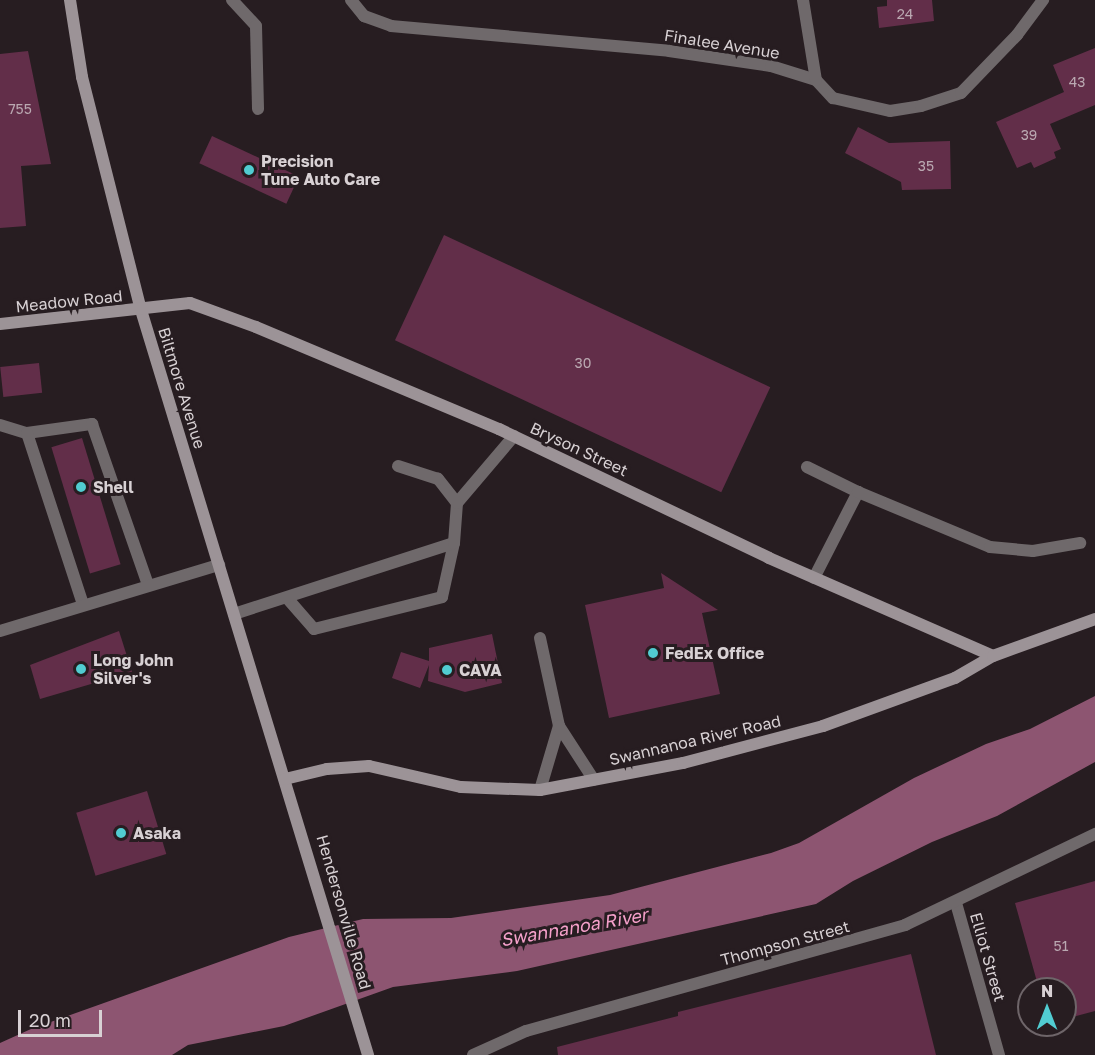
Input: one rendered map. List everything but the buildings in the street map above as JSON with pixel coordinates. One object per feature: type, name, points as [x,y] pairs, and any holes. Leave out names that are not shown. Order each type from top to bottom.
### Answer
[{"type":"main road","name":"Biltmore Avenue","points":[[70,0],[81,72],[141,310],[285,779]]},
{"type":"main road","name":"Bryson Street","points":[[141,310],[190,303],[256,327],[513,436],[814,578],[993,656]]},
{"type":"main road","name":"Meadow Road","points":[[0,324],[141,310]]},
{"type":"main road","name":"Swannanoa River Road","points":[[285,779],[327,768],[369,766],[461,787],[540,789],[682,763],[823,726],[955,678],[993,656],[1095,619]]},
{"type":"main road","name":"Hendersonville Road","points":[[285,779],[308,846],[366,1049]]},
{"type":"street","points":[[232,0],[256,26],[258,109]]},
{"type":"street","name":"Finalee Avenue","points":[[351,0],[364,16],[391,26],[669,51],[771,66],[816,80],[833,98],[890,111],[921,106],[961,93],[1017,35],[1043,0]]},
{"type":"street","points":[[803,0],[816,80]]},
{"type":"street","points":[[0,425],[27,433],[92,424],[148,585]]},
{"type":"street","points":[[27,433],[83,604]]},
{"type":"street","points":[[287,598],[314,629],[442,597],[454,543],[458,503],[513,436]]},
{"type":"street","points":[[398,466],[438,479],[458,503]]},
{"type":"street","points":[[807,467],[858,492],[990,547],[1034,551],[1080,543]]},
{"type":"street","points":[[814,578],[858,492]]},
{"type":"street","points":[[234,614],[454,543]]},
{"type":"street","points":[[0,631],[83,604],[219,565]]},
{"type":"street","points":[[540,638],[559,726],[594,780]]},
{"type":"street","points":[[540,789],[559,726]]},
{"type":"street","name":"Thompson Street","points":[[473,1055],[526,1031],[840,946],[956,903],[1095,834]]},
{"type":"street","name":"Elliot Street","points":[[956,903],[999,1055]]},
{"type":"water","name":"Swannanoa River","points":[[1095,696],[1095,762],[997,816],[932,842],[853,881],[816,904],[517,971],[393,987],[284,1026],[188,1045],[172,1055],[0,1055],[0,1043],[31,1029],[289,937],[363,919],[451,918],[610,895],[771,853],[799,843],[914,778],[986,744],[1030,729]]},
{"type":"place","name":"Precision Tune Auto Care","points":[[249,170]]},
{"type":"place","name":"Shell","points":[[81,487]]},
{"type":"place","name":"FedEx Office","points":[[653,653]]},
{"type":"place","name":"Long John Silver's","points":[[81,669]]},
{"type":"place","name":"CAVA","points":[[447,670]]},
{"type":"place","name":"Asaka","points":[[121,833]]}]
